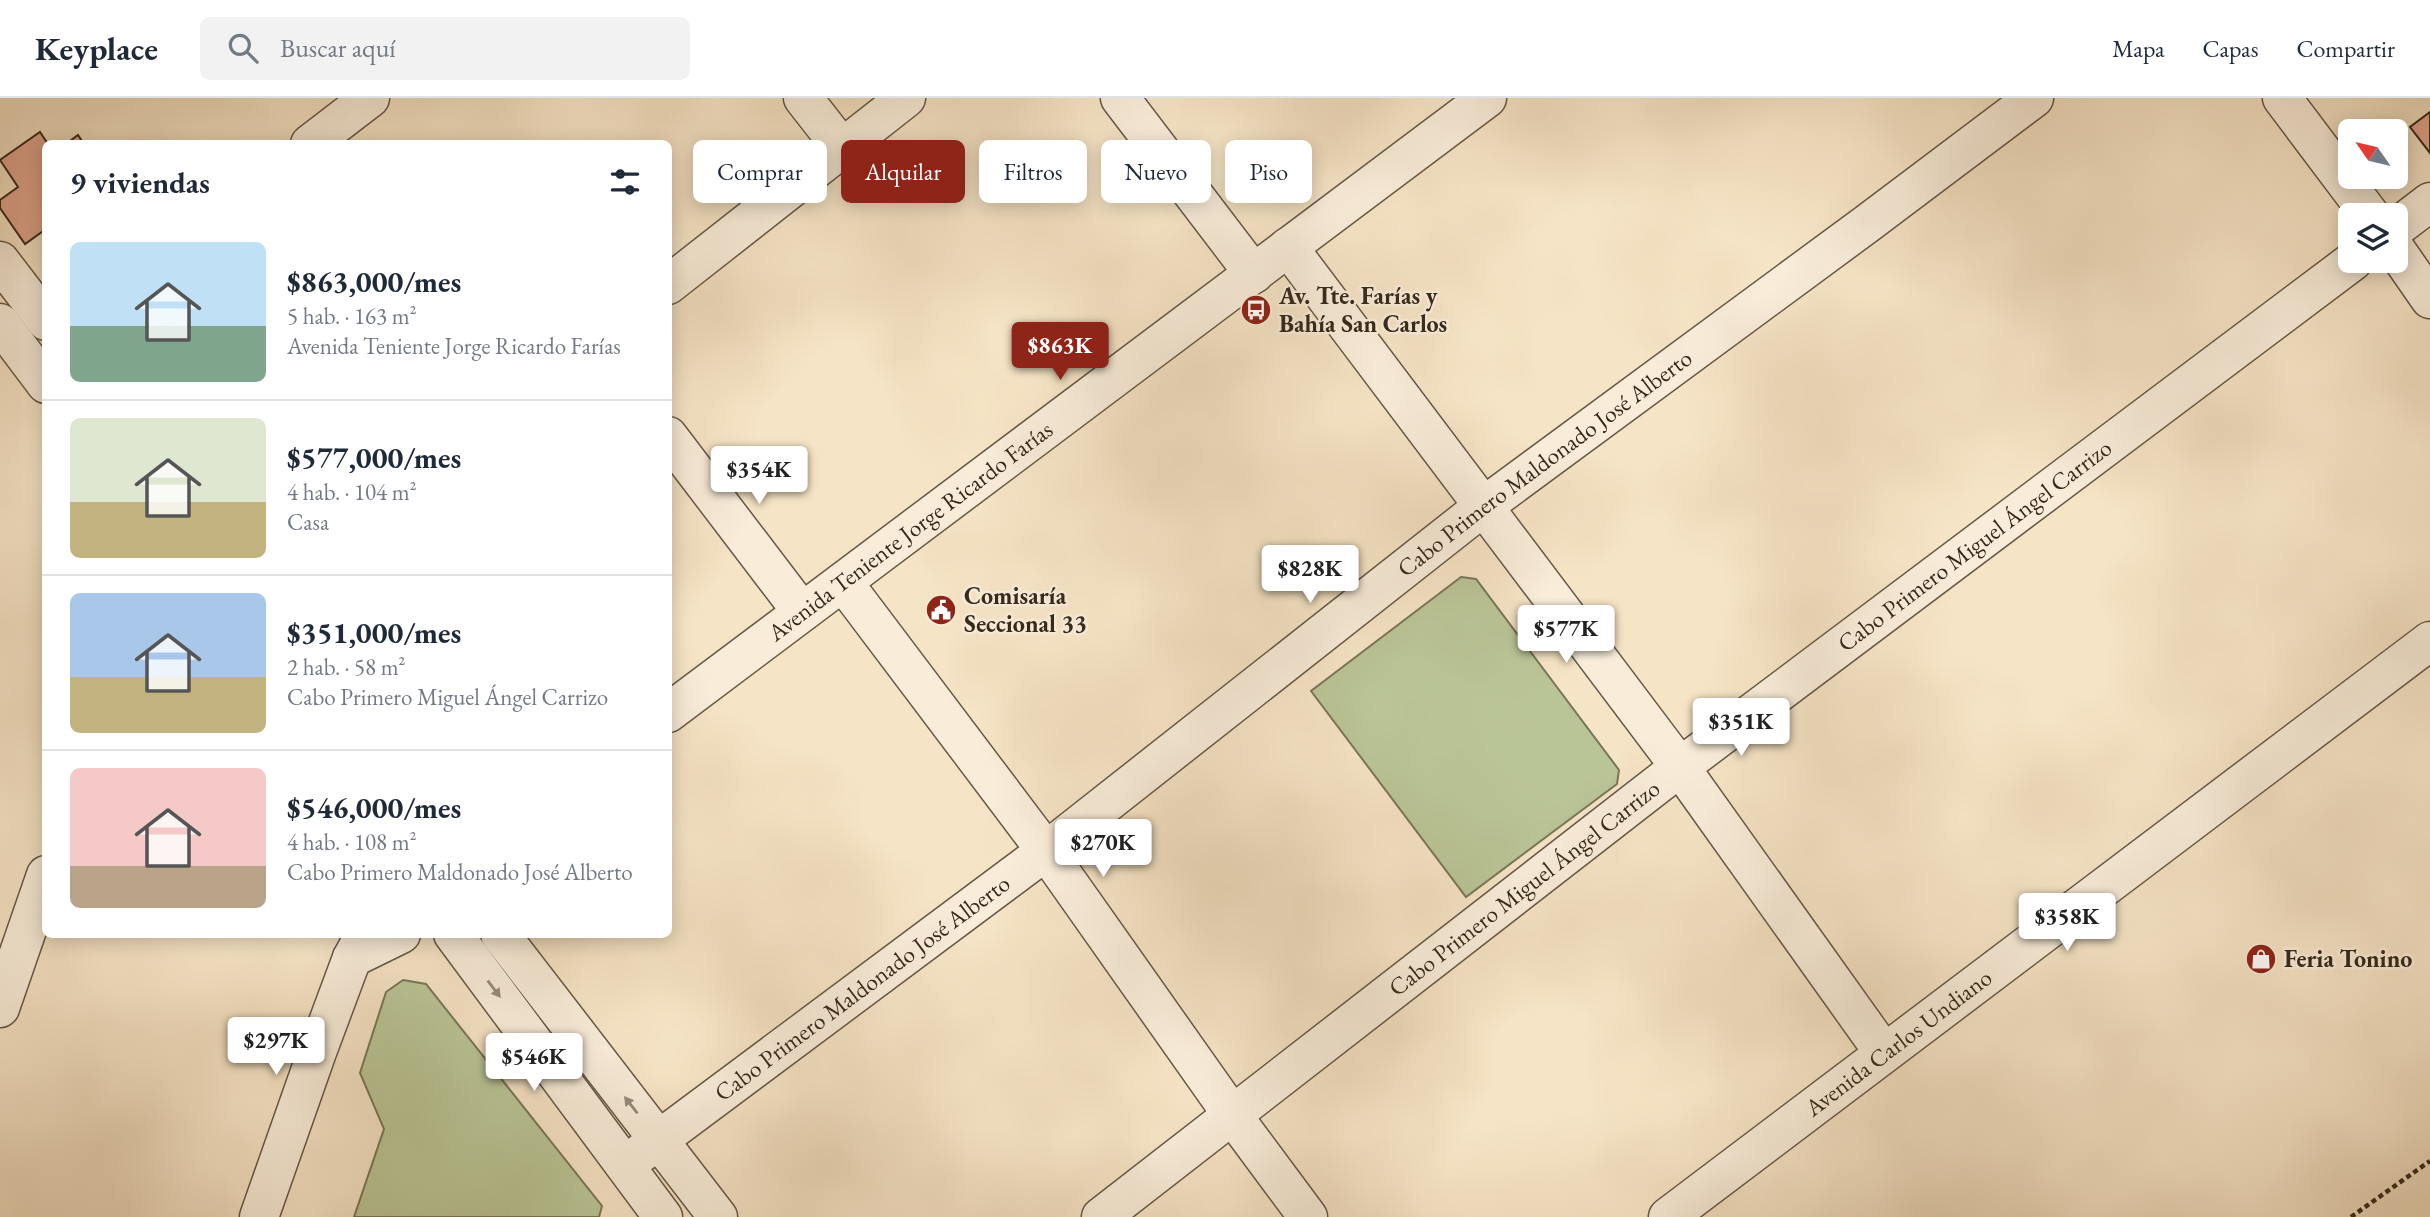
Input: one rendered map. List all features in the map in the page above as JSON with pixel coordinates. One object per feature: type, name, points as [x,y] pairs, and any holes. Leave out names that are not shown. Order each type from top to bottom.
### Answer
[{"type":"street","points":[[315,140],[370,98]]},
{"type":"street","points":[[803,98],[841,147]]},
{"type":"street","points":[[852,140],[906,98]]},
{"type":"street","points":[[1121,98],[1254,274]]},
{"type":"street","name":"Avenida Teniente Jorge Ricardo Farías","points":[[672,710],[1487,98]]},
{"type":"street","name":"Cabo Primero Maldonado José Alberto","points":[[625,1165],[1046,851],[1484,506],[2035,98]]},
{"type":"street","points":[[2282,98],[2361,203]]},
{"type":"street","points":[[672,282],[841,149]]},
{"type":"street","points":[[2408,219],[2430,202]]},
{"type":"street","points":[[1288,247],[1680,767],[1884,1053]]},
{"type":"street","points":[[0,261],[42,316]]},
{"type":"street","points":[[2408,267],[2430,299]]},
{"type":"street","name":"Cabo Primero Miguel Ángel Carrizo","points":[[1101,1217],[1680,767],[2338,272]]},
{"type":"street","points":[[0,323],[39,362]]},
{"type":"street","points":[[672,441],[802,612]]},
{"type":"street","points":[[843,582],[1046,851],[1233,1116],[1308,1217]]},
{"type":"street","name":"Avenida Carlos Undiano","points":[[1668,1217],[2430,641]]},
{"type":"street","points":[[0,1008],[42,887]]},
{"type":"street","points":[[259,1217],[359,946],[387,938]]},
{"type":"street","points":[[456,938],[663,1217]]},
{"type":"street","points":[[503,938],[718,1217]]},
{"type":"path","points":[[2351,1217],[2430,1161]]},
{"type":"green space","points":[[1461,577],[1476,579],[1619,770],[1617,784],[1466,897],[1311,691]]},
{"type":"green space","points":[[403,980],[426,984],[602,1206],[599,1217],[354,1217],[384,1129],[360,1073],[386,992]]},
{"type":"building","points":[[2430,112],[2430,153],[2410,127]]},
{"type":"building","points":[[40,132],[45,140],[42,140],[42,232],[25,244],[0,208],[0,200],[18,187],[0,160]]},
{"type":"place","name":"Av. Tte. Farías y Bahía San Carlos","points":[[1256,310]]},
{"type":"place","name":"Comisaría Seccional 33","points":[[941,610]]},
{"type":"place","name":"Feria Tonino","points":[[2261,959]]}]
